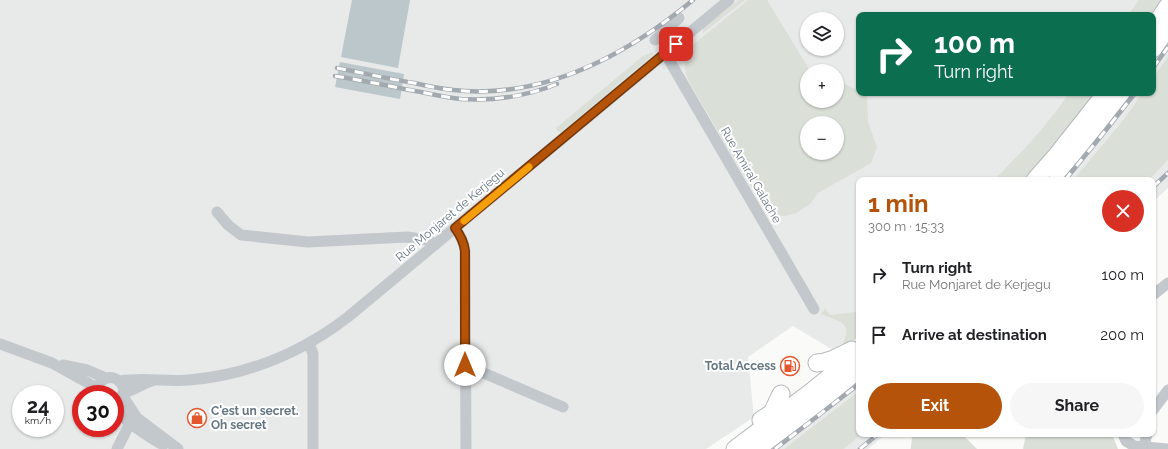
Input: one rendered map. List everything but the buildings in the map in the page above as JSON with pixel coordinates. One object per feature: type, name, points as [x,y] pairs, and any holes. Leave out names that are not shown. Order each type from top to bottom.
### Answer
[{"type":"highway","points":[[1156,24],[1168,6]]},
{"type":"highway","points":[[1156,45],[1168,28]]},
{"type":"highway","points":[[1038,177],[1104,96]]},
{"type":"highway","points":[[1054,177],[1119,96]]},
{"type":"highway","points":[[817,363],[836,359],[856,348]]},
{"type":"highway","points":[[735,449],[811,392],[856,355]]},
{"type":"highway","points":[[756,449],[817,404],[856,372]]},
{"type":"highway","points":[[723,449],[772,413],[781,394]]},
{"type":"street","name":"Rue Monjaret de Kerjegu","points":[[52,363],[87,370],[106,378],[112,377],[120,381],[133,379],[190,380],[232,373],[273,361],[298,350],[322,336],[348,317],[729,0]]},
{"type":"street","points":[[655,40],[679,18]]},
{"type":"street","name":"Rue Amiral Galache","points":[[665,53],[814,309]]},
{"type":"street","points":[[217,212],[228,225],[242,235],[308,242],[407,237],[428,240],[435,245]]},
{"type":"street","points":[[455,228],[464,243],[465,251],[466,449]]},
{"type":"street","points":[[1156,293],[1168,283]]},
{"type":"street","points":[[309,343],[312,354],[313,449]]},
{"type":"street","points":[[0,344],[52,363],[87,385]]},
{"type":"street","points":[[465,365],[563,406]]},
{"type":"street","points":[[99,385],[100,382],[106,378]]},
{"type":"street","name":"Rue Monjaret de Kerjegu","points":[[124,396],[147,382],[154,380]]},
{"type":"street","points":[[120,381],[122,385]]},
{"type":"street","points":[[1156,406],[1168,390]]},
{"type":"street","points":[[124,404],[138,418],[178,449]]},
{"type":"street","points":[[124,417],[142,433],[169,449]]},
{"type":"street","points":[[117,449],[130,424]]},
{"type":"street","points":[[1124,437],[1126,441],[1134,446],[1168,449]]},
{"type":"street","points":[[1144,446],[1146,437]]},
{"type":"shaded area","points":[[0,0],[1158,0],[1150,12],[856,12],[856,96],[1094,96],[1070,132],[1028,177],[856,177],[856,338],[838,353],[793,326],[748,357],[754,417],[706,449],[0,449]]},
{"type":"shaded area","points":[[352,0],[410,0],[398,68],[341,57]]},
{"type":"shaded area","points":[[739,0],[745,0],[703,33],[703,28]]},
{"type":"shaded area","points":[[748,0],[767,0],[806,64],[800,64],[800,108],[844,108],[844,84],[856,90],[856,96],[867,96],[868,122],[877,147],[871,163],[818,193],[810,204],[796,213],[785,216],[770,213],[762,206],[689,82],[685,65],[688,49]]},
{"type":"shaded area","points":[[1139,0],[1164,0],[1155,12],[1130,12]]},
{"type":"shaded area","points":[[1168,40],[1168,56],[1156,74],[1156,57]]},
{"type":"shaded area","points":[[653,52],[653,55],[561,132],[557,131],[556,128],[643,56]]},
{"type":"shaded area","points":[[1168,56],[1168,160],[1152,177],[1076,177],[1124,119],[1140,96],[1156,96],[1156,74]]},
{"type":"shaded area","points":[[340,62],[404,74],[400,99],[335,87]]},
{"type":"shaded area","points":[[1067,96],[1094,96],[1027,177],[997,177],[1024,149]]},
{"type":"shaded area","points":[[1127,96],[1140,96],[1124,119],[1076,177],[1063,177],[1091,143]]},
{"type":"shaded area","points":[[1168,160],[1168,188],[1156,199],[1156,177],[1152,177]]},
{"type":"shaded area","points":[[825,308],[830,315],[856,312],[856,339],[845,348],[843,344],[846,336],[845,326],[838,321],[821,314]]},
{"type":"shaded area","points":[[856,380],[856,393],[816,425],[784,449],[767,449]]},
{"type":"shaded area","points":[[856,393],[856,437],[858,437],[844,449],[784,449]]},
{"type":"shaded area","points":[[858,437],[882,437],[868,449],[844,449]]},
{"type":"shaded area","points":[[912,437],[965,437],[977,449],[910,449]]},
{"type":"shaded area","points":[[1025,437],[1113,437],[1118,449],[1023,449]]},
{"type":"railway","points":[[337,68],[459,91],[497,91],[527,86],[558,78],[587,67],[615,53],[642,37],[693,0]]},
{"type":"railway","points":[[1156,64],[1168,47]]},
{"type":"railway","points":[[335,76],[461,99],[510,97],[534,92],[557,84]]},
{"type":"railway","points":[[1067,177],[1133,96]]},
{"type":"railway","points":[[1156,184],[1168,173]]},
{"type":"railway","points":[[775,449],[856,386]]},
{"type":"railway","points":[[860,449],[874,437]]},
{"type":"slow traffic","points":[[464,221],[529,167]]},
{"type":"place","name":"Total Access","points":[[790,366]]},
{"type":"place","name":"C'est un secret. Oh secret","points":[[197,418]]},
{"type":"route","points":[[465,365],[465,251],[464,243],[455,228],[676,44]]}]
